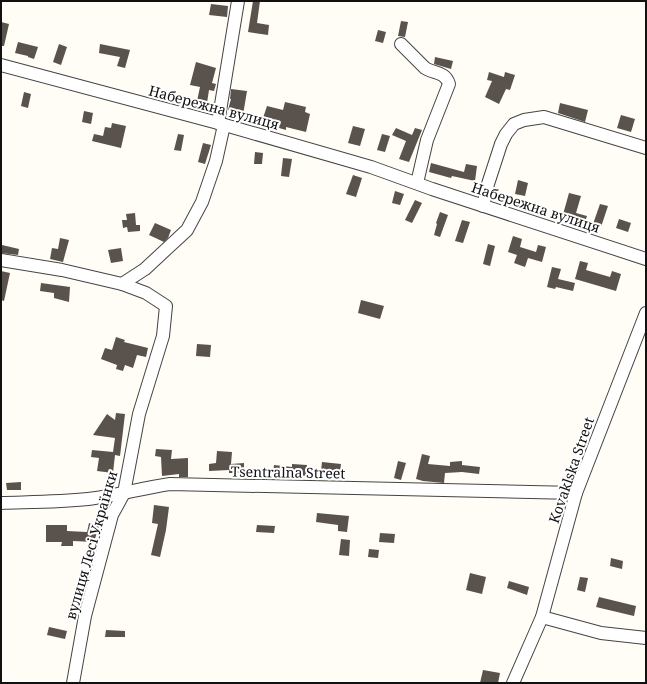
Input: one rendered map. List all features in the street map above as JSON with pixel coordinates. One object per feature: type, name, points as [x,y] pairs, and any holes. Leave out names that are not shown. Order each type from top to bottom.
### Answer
[{"type":"street","points":[[1,260],[62,270],[122,284],[145,269],[187,230],[202,202],[216,161],[238,1]]},
{"type":"street","points":[[401,44],[429,71],[446,77],[449,84],[427,140],[416,183]]},
{"type":"street","name":"Набережна вулиця","points":[[1,65],[221,124],[371,167],[483,206],[646,259]]},
{"type":"street","points":[[483,206],[488,184],[501,144],[506,134],[514,124],[524,120],[544,117],[646,148]]},
{"type":"street","name":"вулиця Лесі Українки","points":[[73,683],[85,616],[112,515],[124,493],[139,414],[163,336],[166,306],[146,293],[122,284]]},
{"type":"street","name":"Kovaklska Street","points":[[513,683],[542,617],[576,493],[646,313]]},
{"type":"street","name":"Tsentralna Street","points":[[1,503],[88,499],[170,484],[576,493]]},
{"type":"street","points":[[542,617],[601,633],[646,638]]},
{"type":"building","points":[[253,1],[260,1],[257,23],[269,25],[268,35],[248,32]]},
{"type":"building","points":[[211,4],[228,6],[227,17],[209,15]]},
{"type":"building","points":[[401,21],[408,22],[405,37],[398,36]]},
{"type":"building","points":[[1,22],[9,24],[4,46],[1,46]]},
{"type":"building","points":[[378,30],[386,32],[383,43],[375,41]]},
{"type":"building","points":[[18,42],[38,47],[34,59],[15,53]]},
{"type":"building","points":[[59,44],[67,47],[61,65],[53,62]]},
{"type":"building","points":[[100,44],[130,50],[125,68],[117,66],[120,57],[99,53]]},
{"type":"building","points":[[435,57],[453,61],[451,69],[434,64]]},
{"type":"building","points":[[196,62],[216,68],[212,83],[216,84],[214,91],[209,90],[207,103],[197,101],[200,87],[190,85]]},
{"type":"building","points":[[489,72],[504,77],[505,72],[515,75],[510,90],[506,89],[499,104],[485,97],[492,81],[487,80]]},
{"type":"building","points":[[231,89],[247,91],[243,115],[228,110],[231,99]]},
{"type":"building","points":[[24,92],[31,94],[28,108],[21,106]]},
{"type":"building","points":[[285,102],[306,107],[305,112],[310,114],[306,132],[286,127],[286,130],[279,128],[280,124],[263,118],[267,106],[283,110]]},
{"type":"building","points":[[560,103],[588,110],[585,122],[558,113]]},
{"type":"building","points":[[84,111],[93,113],[91,124],[82,122]]},
{"type":"building","points":[[621,115],[635,119],[631,132],[617,128]]},
{"type":"building","points":[[112,123],[126,126],[121,148],[92,141],[94,134],[103,136],[105,127],[111,128]]},
{"type":"building","points":[[353,126],[365,129],[360,146],[348,143]]},
{"type":"building","points":[[396,128],[412,135],[415,128],[422,130],[409,162],[399,159],[406,141],[392,135]]},
{"type":"building","points":[[178,134],[184,135],[181,151],[174,150]]},
{"type":"building","points":[[382,134],[390,136],[385,152],[377,150]]},
{"type":"building","points":[[203,143],[211,145],[205,164],[198,162]]},
{"type":"building","points":[[255,152],[263,153],[262,164],[254,164]]},
{"type":"building","points":[[283,158],[292,159],[289,177],[281,176]]},
{"type":"building","points":[[431,163],[464,172],[466,164],[477,166],[475,181],[452,176],[451,178],[429,172]]},
{"type":"building","points":[[353,175],[362,178],[356,197],[346,194]]},
{"type":"building","points":[[518,180],[528,183],[525,196],[515,194]]},
{"type":"building","points":[[395,191],[404,194],[400,205],[392,203]]},
{"type":"building","points":[[569,193],[581,196],[576,213],[587,216],[584,225],[562,218]]},
{"type":"building","points":[[415,200],[422,203],[412,223],[405,220]]},
{"type":"building","points":[[600,204],[608,206],[601,227],[593,224]]},
{"type":"building","points":[[440,212],[448,215],[440,237],[434,235]]},
{"type":"building","points":[[135,213],[136,225],[140,225],[140,231],[128,232],[127,227],[123,228],[122,220],[127,220],[126,214]]},
{"type":"building","points":[[619,219],[631,223],[628,232],[616,228]]},
{"type":"building","points":[[462,220],[470,222],[463,243],[455,241]]},
{"type":"building","points":[[155,223],[171,230],[168,238],[164,242],[149,235]]},
{"type":"building","points":[[513,236],[522,239],[520,247],[536,252],[538,245],[546,247],[542,262],[528,258],[525,267],[514,263],[517,255],[508,252]]},
{"type":"building","points":[[60,238],[69,240],[63,262],[50,259],[52,248],[58,249]]},
{"type":"building","points":[[488,244],[495,246],[490,266],[483,264]]},
{"type":"building","points":[[2,245],[19,249],[18,255],[1,253]]},
{"type":"building","points":[[121,248],[123,261],[111,263],[108,250]]},
{"type":"building","points":[[580,261],[588,263],[586,270],[610,277],[612,271],[621,274],[616,291],[575,279]]},
{"type":"building","points":[[552,267],[561,269],[558,279],[575,283],[573,291],[556,287],[555,289],[547,287]]},
{"type":"building","points":[[1,271],[10,273],[4,301],[1,300]]},
{"type":"building","points":[[41,283],[70,287],[69,302],[54,298],[54,293],[40,291]]},
{"type":"building","points":[[361,300],[384,306],[380,319],[358,313]]},
{"type":"building","points":[[116,337],[125,340],[124,342],[148,348],[146,357],[137,355],[133,368],[125,365],[123,371],[116,369],[117,365],[101,359],[105,348],[112,350]]},
{"type":"building","points":[[197,344],[211,345],[210,357],[196,356]]},
{"type":"building","points":[[116,413],[125,414],[120,456],[115,455],[113,473],[97,471],[99,458],[91,457],[92,450],[113,452],[115,438],[93,435],[107,414],[115,420]]},
{"type":"building","points":[[156,449],[172,450],[171,459],[188,458],[188,477],[179,477],[179,474],[162,476],[161,457],[155,456]]},
{"type":"building","points":[[217,451],[232,452],[231,464],[244,463],[244,473],[229,473],[229,470],[209,471],[209,464],[216,463]]},
{"type":"building","points":[[422,454],[430,456],[428,464],[450,466],[450,462],[462,461],[462,465],[480,467],[479,474],[462,472],[445,473],[444,483],[416,479]]},
{"type":"building","points":[[398,461],[406,463],[401,480],[394,478]]},
{"type":"building","points":[[322,462],[341,464],[340,472],[321,471]]},
{"type":"building","points":[[292,464],[307,465],[306,476],[273,474],[274,465],[292,467]]},
{"type":"building","points":[[21,482],[21,490],[7,490],[6,483]]},
{"type":"building","points":[[154,505],[169,507],[160,557],[151,555],[158,524],[152,523]]},
{"type":"building","points":[[317,513],[349,516],[347,532],[338,531],[338,525],[316,522]]},
{"type":"building","points":[[89,523],[99,526],[94,542],[73,541],[73,546],[61,546],[62,542],[46,542],[46,525],[67,525],[67,531],[87,532]]},
{"type":"building","points":[[257,525],[275,526],[274,533],[256,532]]},
{"type":"building","points":[[380,533],[395,534],[394,543],[379,542]]},
{"type":"building","points":[[341,539],[350,540],[349,556],[339,555]]},
{"type":"building","points":[[369,549],[379,550],[378,558],[368,557]]},
{"type":"building","points":[[611,558],[623,561],[622,569],[610,566]]},
{"type":"building","points":[[470,573],[486,577],[482,594],[466,590]]},
{"type":"building","points":[[580,577],[588,578],[585,592],[577,590]]},
{"type":"building","points":[[509,581],[529,587],[527,595],[507,588]]},
{"type":"building","points":[[599,597],[636,606],[634,616],[596,607]]},
{"type":"building","points":[[49,627],[67,631],[65,639],[47,635]]},
{"type":"building","points":[[106,630],[125,631],[125,637],[105,637]]},
{"type":"building","points":[[483,670],[500,673],[498,683],[480,683]]}]
